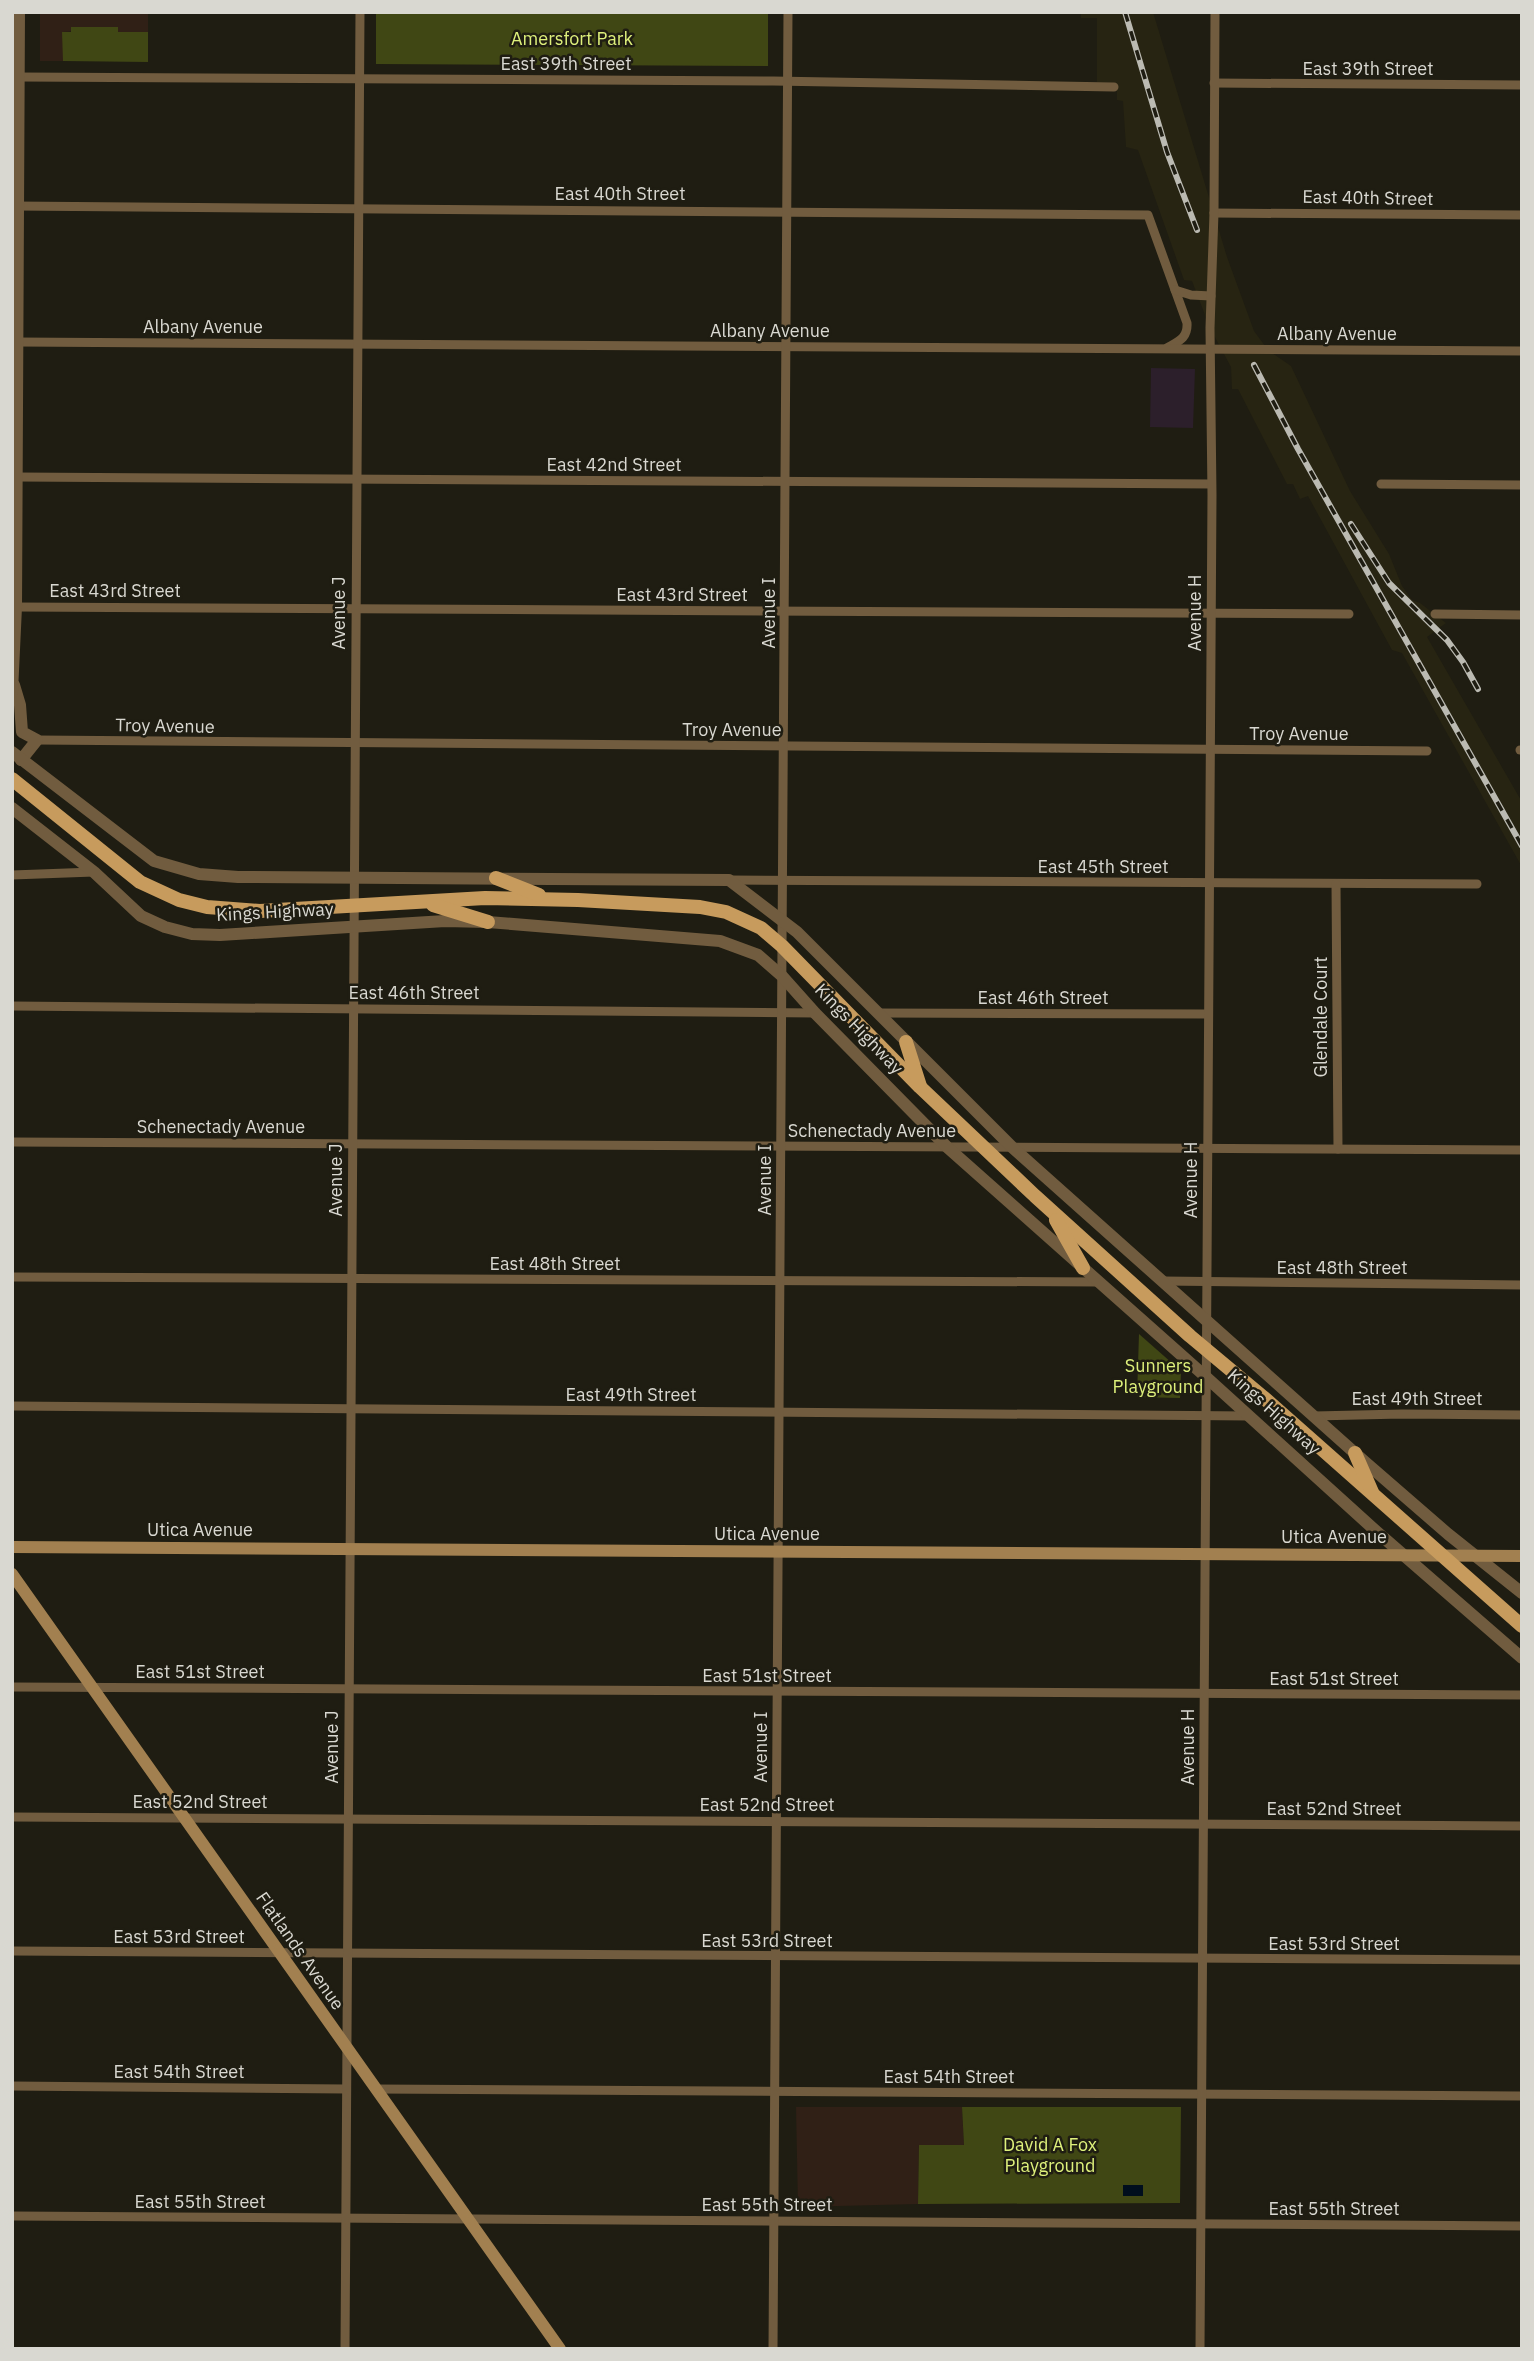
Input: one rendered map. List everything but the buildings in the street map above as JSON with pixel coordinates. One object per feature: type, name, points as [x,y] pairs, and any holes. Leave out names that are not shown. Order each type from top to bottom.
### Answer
[{"type":"main road","name":"Kings Highway","points":[[12,779],[140,882],[179,901],[207,907],[234,910],[485,898],[550,899],[713,909],[761,928],[782,946],[920,1087],[1050,1209],[1522,1626]]},
{"type":"main road","points":[[496,878],[550,899]]},
{"type":"main road","points":[[422,902],[488,922]]},
{"type":"main road","points":[[906,1042],[920,1087]]},
{"type":"main road","points":[[1050,1209],[1083,1268]]},
{"type":"main road","points":[[1355,1453],[1374,1497]]},
{"type":"main road","name":"Utica Avenue","points":[[12,1547],[1522,1556]]},
{"type":"main road","name":"Flatlands Avenue","points":[[12,1574],[560,2349]]},
{"type":"main road","points":[[1507,1613],[1522,1640]]},
{"type":"street","points":[[16,756],[37,740],[22,732],[20,705],[13,687],[16,607],[15,206],[19,77],[16,38],[19,12]]},
{"type":"street","name":"Avenue J","points":[[345,2349],[360,12]]},
{"type":"street","name":"Avenue I","points":[[773,2349],[788,12]]},
{"type":"street","name":"Avenue H","points":[[1200,2349],[1211,296],[1215,12]]},
{"type":"street","name":"East 39th Street","points":[[19,77],[788,81],[1114,87]]},
{"type":"street","name":"East 39th Street","points":[[1214,83],[1522,85]]},
{"type":"street","name":"East 40th Street","points":[[15,206],[1148,215],[1187,323],[1184,338],[1166,349]]},
{"type":"street","name":"East 40th Street","points":[[1214,212],[1522,215]]},
{"type":"street","points":[[1175,290],[1191,295],[1211,296]]},
{"type":"street","name":"Albany Avenue","points":[[17,342],[1522,351]]},
{"type":"street","name":"East 42nd Street","points":[[16,477],[1211,484]]},
{"type":"street","points":[[1381,484],[1522,485]]},
{"type":"street","name":"East 43rd Street","points":[[16,607],[1349,614]]},
{"type":"street","points":[[1435,614],[1522,615]]},
{"type":"street","name":"Troy Avenue","points":[[37,740],[1427,751]]},
{"type":"street","name":"Kings Highway","points":[[16,756],[154,861],[199,874],[238,877],[729,880],[782,919],[1013,1148],[1355,1453],[1522,1593]]},
{"type":"street","name":"Kings Highway","points":[[12,807],[94,872],[141,916],[164,927],[192,934],[220,935],[445,921],[488,922],[720,941],[758,955],[782,975],[815,1013],[947,1147],[1522,1658]]},
{"type":"street","points":[[12,875],[94,872]]},
{"type":"street","name":"East 45th Street","points":[[729,880],[1477,884]]},
{"type":"street","name":"Glendale Court","points":[[1336,884],[1338,1149]]},
{"type":"street","name":"East 46th Street","points":[[12,1006],[815,1013]]},
{"type":"street","name":"East 46th Street","points":[[877,1013],[1208,1014]]},
{"type":"street","name":"Schenectady Avenue","points":[[12,1142],[1522,1150]]},
{"type":"street","name":"East 48th Street","points":[[12,1277],[1098,1282]]},
{"type":"street","name":"East 48th Street","points":[[1162,1281],[1522,1285]]},
{"type":"street","name":"East 49th Street","points":[[12,1406],[1249,1416]]},
{"type":"street","name":"East 49th Street","points":[[1313,1416],[1522,1415]]},
{"type":"street","name":"East 51st Street","points":[[12,1687],[1522,1695]]},
{"type":"street","name":"East 52nd Street","points":[[12,1817],[1522,1826]]},
{"type":"street","name":"East 53rd Street","points":[[12,1951],[1522,1960]]},
{"type":"street","name":"East 54th Street","points":[[12,2086],[346,2089]]},
{"type":"street","name":"East 54th Street","points":[[375,2089],[1522,2096]]},
{"type":"street","name":"East 55th Street","points":[[12,2217],[1522,2226]]},
{"type":"shaded area","points":[[40,12],[148,12],[148,32],[118,32],[118,28],[63,32],[63,61],[40,61]]},
{"type":"shaded area","points":[[1081,12],[1153,12],[1227,257],[1254,331],[1268,350],[1291,366],[1350,491],[1389,554],[1402,586],[1412,600],[1446,623],[1427,637],[1522,802],[1522,867],[1402,653],[1392,650],[1308,496],[1300,499],[1293,484],[1287,484],[1238,389],[1232,389],[1231,367],[1210,328],[1192,281],[1184,280],[1138,150],[1126,147],[1123,101],[1117,100],[1117,83],[1097,82],[1097,18],[1081,18]]},
{"type":"shaded area","points":[[1151,368],[1195,369],[1193,428],[1150,427]]},
{"type":"shaded area","points":[[796,2107],[962,2107],[964,2145],[919,2146],[918,2204],[798,2207]]},
{"type":"green space","name":"Amersfort Park","points":[[376,12],[768,12],[768,66],[376,64]]},
{"type":"green space","points":[[71,27],[118,27],[118,32],[148,32],[148,62],[63,61],[62,32],[71,32]]},
{"type":"green space","name":"Sunners Playground","points":[[1139,1334],[1181,1371],[1180,1398],[1137,1397]]},
{"type":"green space","name":"David A Fox Playground","points":[[962,2107],[1181,2107],[1180,2203],[918,2204],[919,2145],[964,2145]]},
{"type":"water","points":[[1123,2185],[1143,2185],[1143,2196],[1123,2196]]},
{"type":"railway","points":[[1125,12],[1167,152],[1197,230]]},
{"type":"railway","points":[[1254,365],[1298,449],[1522,846]]},
{"type":"railway","points":[[1351,524],[1389,583],[1447,640],[1478,689]]}]
